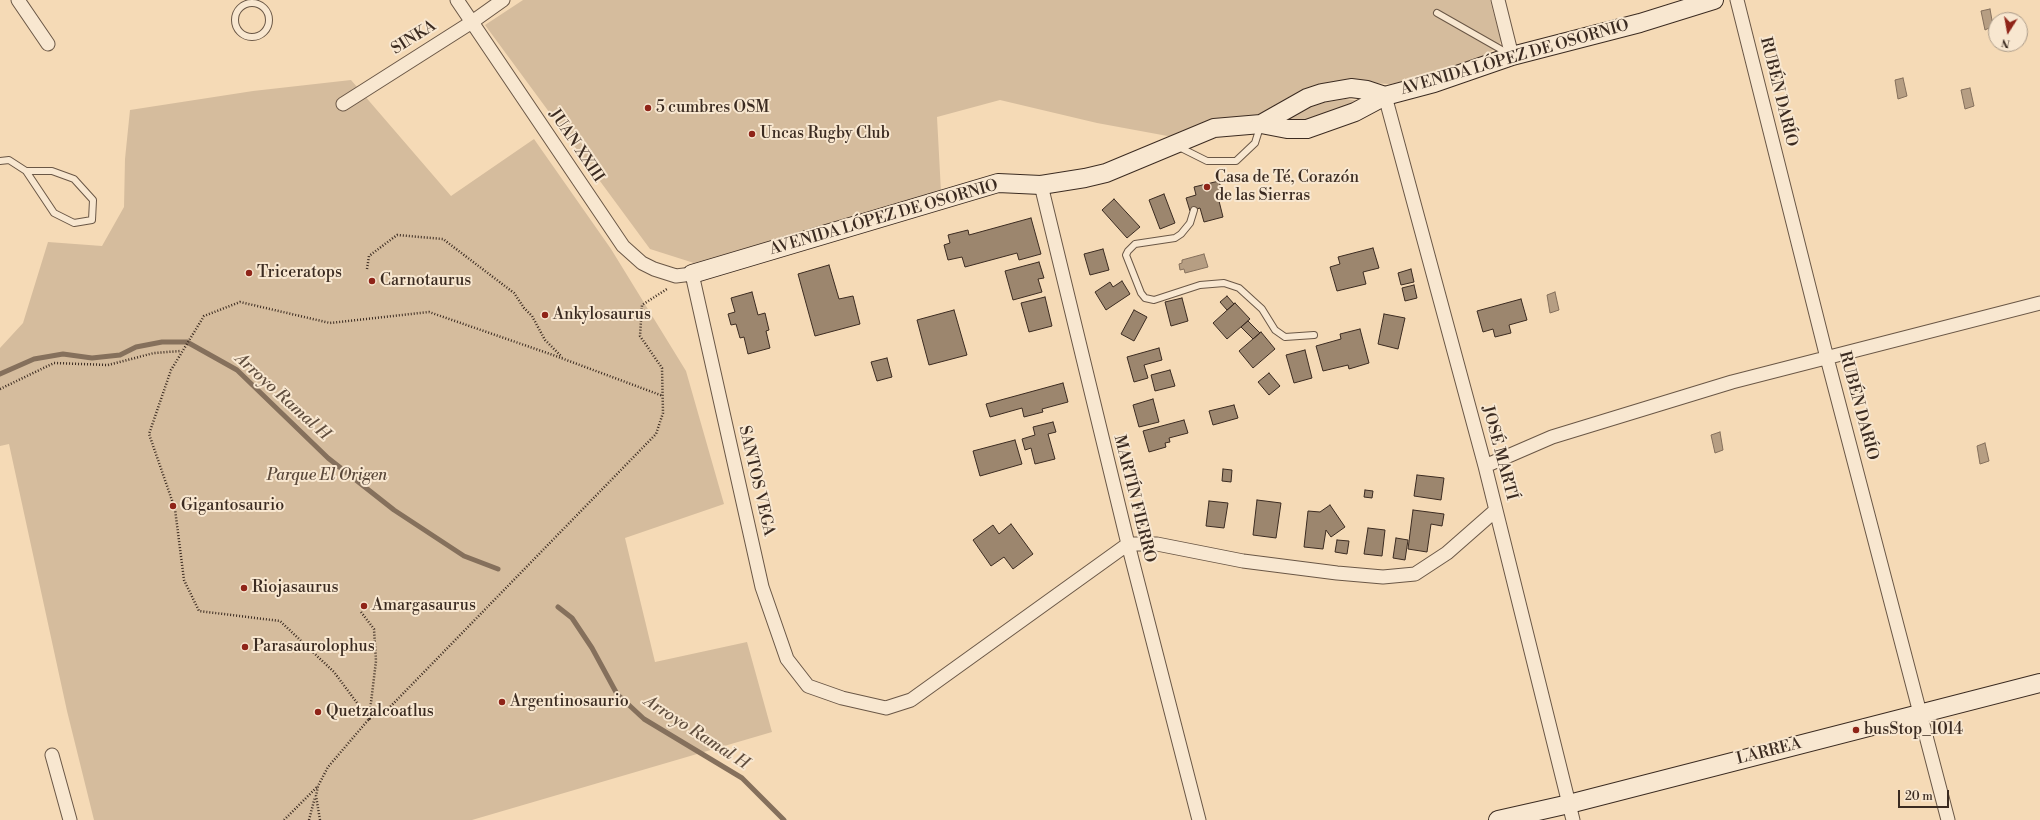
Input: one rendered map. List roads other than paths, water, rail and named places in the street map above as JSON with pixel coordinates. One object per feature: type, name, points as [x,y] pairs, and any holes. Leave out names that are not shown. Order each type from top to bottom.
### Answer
[{"type":"street","points":[[18,0],[48,44]]},
{"type":"street","name":"JUAN XXIII","points":[[457,0],[623,246],[636,259],[654,269],[676,276],[692,274]]},
{"type":"street","name":"SINKA","points":[[342,104],[472,22],[502,0]]},
{"type":"street","points":[[1498,0],[1512,56]]},
{"type":"street","name":"AVENIDA LÓPEZ DE OSORNIO","points":[[692,274],[998,183],[1041,185],[1106,173],[1214,128],[1261,124],[1288,128],[1307,128],[1355,112],[1385,96],[1434,83],[1512,56],[1640,23],[1714,0]]},
{"type":"street","name":"RUBÉN DARÍO","points":[[1737,0],[1948,820]]},
{"type":"street","name":"AVENIDA LÓPEZ DE OSORNIO","points":[[1261,124],[1307,98],[1322,93],[1351,88],[1367,90],[1385,96]]},
{"type":"street","name":"JOSÉ MARTÍ","points":[[1385,96],[1485,466],[1571,812]]},
{"type":"street","name":"MARTÍN FIERRO","points":[[1041,185],[1128,544],[1199,820]]},
{"type":"street","name":"SANTOS VEGA","points":[[692,274],[762,587],[787,659],[808,686],[842,698],[886,708],[911,700],[1128,544]]},
{"type":"street","points":[[1485,466],[1552,437],[1732,382],[2040,303]]},
{"type":"street","points":[[1128,544],[1157,544],[1243,561],[1337,573],[1383,577],[1396,576],[1415,574],[1447,553],[1496,510]]},
{"type":"street","name":"LARREA","points":[[1498,820],[1571,812],[1920,714],[2040,683]]},
{"type":"street","points":[[52,755],[70,820]]},
{"type":"lane","points":[[250,2],[263,7],[268,17],[267,28],[263,33],[253,37],[242,34],[236,26],[235,21],[238,10],[241,6],[250,2]]},
{"type":"lane","points":[[1437,13],[1512,56]]},
{"type":"lane","points":[[1174,144],[1207,161],[1236,161],[1255,143],[1261,124]]},
{"type":"lane","points":[[0,160],[9,160],[26,170],[54,213],[74,223],[92,220],[92,200],[74,179],[52,171],[26,170]]},
{"type":"lane","points":[[1194,210],[1190,224],[1175,238],[1135,244],[1128,251],[1126,255],[1141,293],[1145,298],[1154,300],[1200,285],[1224,284],[1239,288],[1262,309],[1275,330],[1285,337],[1314,335]]},
{"type":"waterway","name":"Arroyo Ramal H","points":[[0,374],[34,359],[63,354],[92,358],[120,355],[136,347],[162,342],[187,342],[237,370],[328,458],[394,510],[464,556],[498,569]]},
{"type":"waterway","name":"Arroyo Ramal H","points":[[558,607],[572,618],[592,648],[617,694],[644,719],[742,778],[784,820]]},
{"type":"place","name":"5 cumbres OSM","points":[[648,108]]},
{"type":"place","name":"Uncas Rugby Club","points":[[752,134]]},
{"type":"place","name":"Casa de Té, Corazón de las Sierras","points":[[1207,187]]},
{"type":"place","name":"Triceratops","points":[[249,273]]},
{"type":"place","name":"Carnotaurus","points":[[372,281]]},
{"type":"place","name":"Ankylosaurus","points":[[545,315]]},
{"type":"place","name":"Gigantosaurio","points":[[173,506]]},
{"type":"place","name":"Riojasaurus","points":[[244,588]]},
{"type":"place","name":"Amargasaurus","points":[[364,606]]},
{"type":"place","name":"Parasaurolophus","points":[[245,647]]},
{"type":"place","name":"Argentinosaurio","points":[[502,702]]},
{"type":"place","name":"Quetzalcoatlus","points":[[318,712]]},
{"type":"place","name":"busStop_1014","points":[[1856,730]]},
{"type":"park label","name":"Parque El Origen","points":[[327,476]]}]
